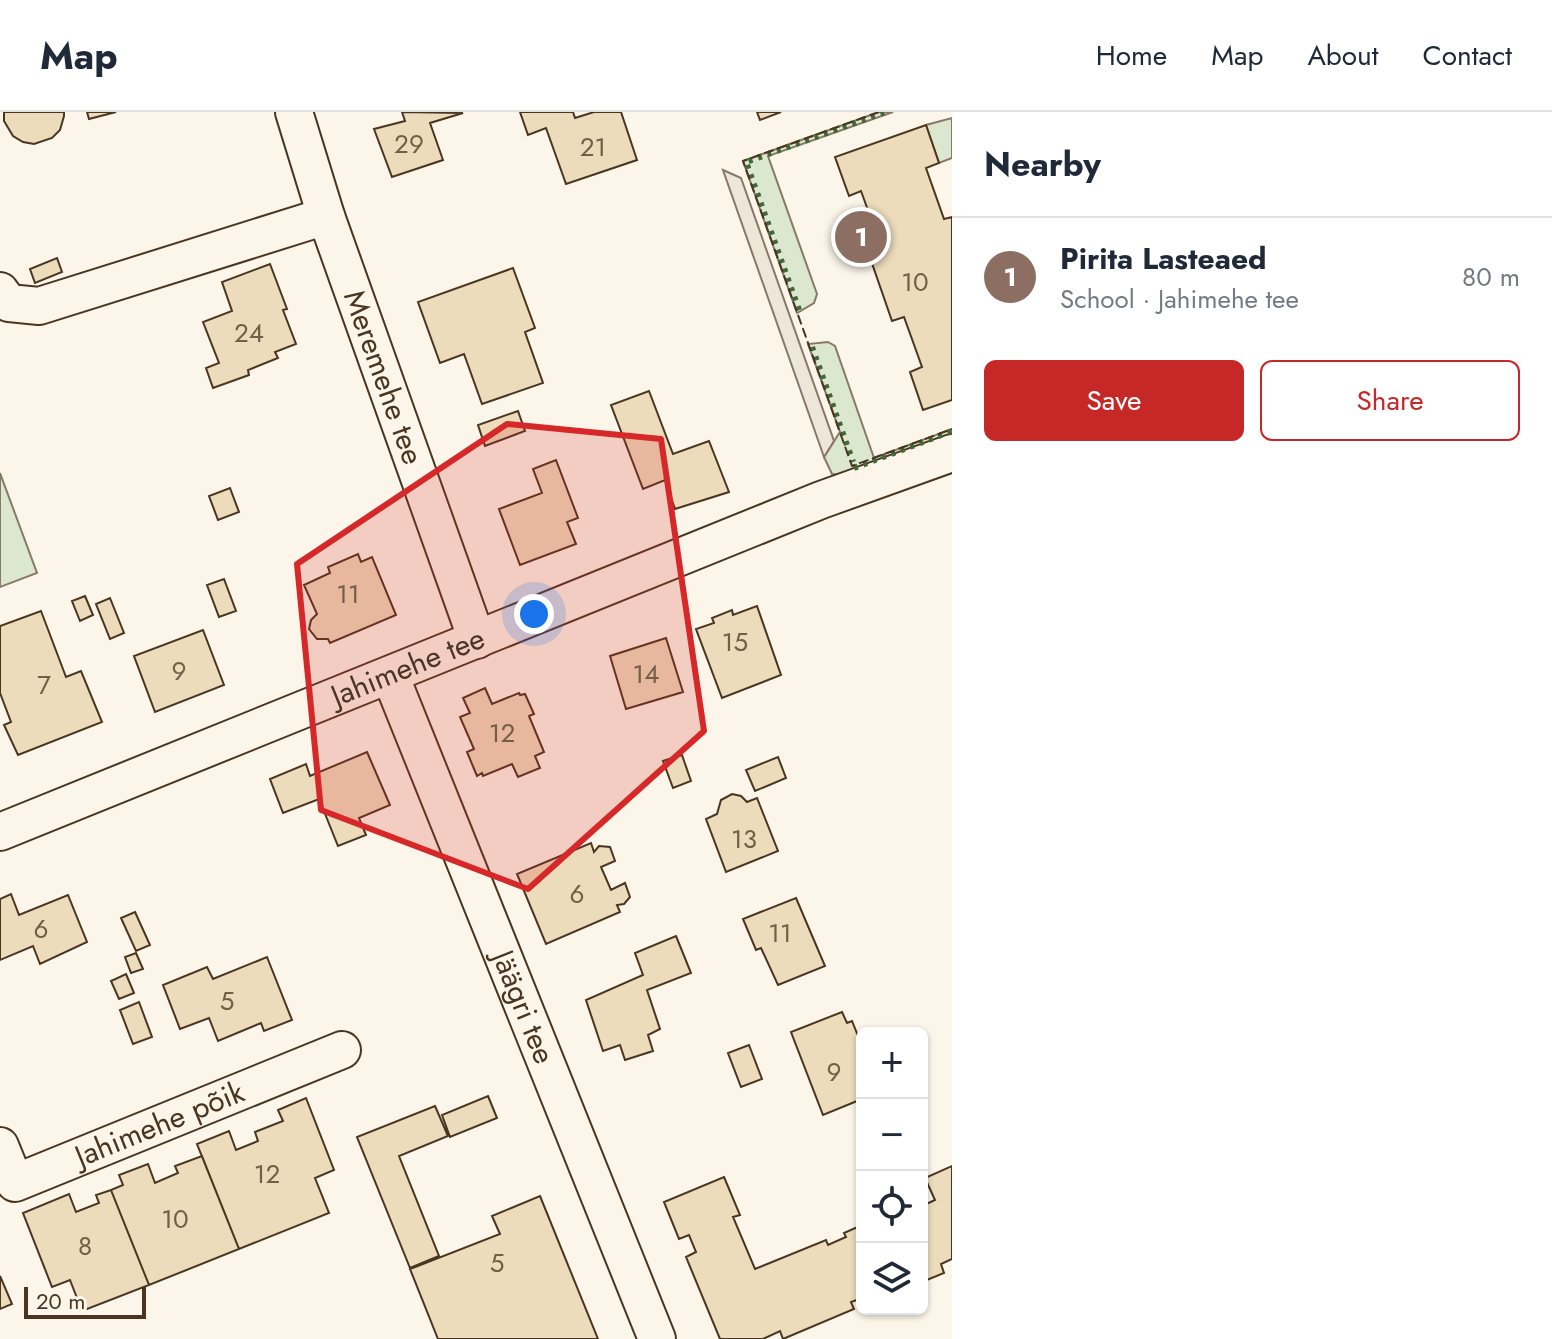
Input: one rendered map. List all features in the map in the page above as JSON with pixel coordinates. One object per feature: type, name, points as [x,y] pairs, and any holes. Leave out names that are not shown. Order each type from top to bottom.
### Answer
[{"type":"street","name":"Meremehe tee","points":[[294,112],[326,216],[477,640]]},
{"type":"street","points":[[0,291],[9,303],[39,306],[326,216]]},
{"type":"street","name":"Jahimehe tee","points":[[0,832],[821,500],[952,453]]},
{"type":"street","name":"Jäägri tee","points":[[390,675],[657,1339]]},
{"type":"street","name":"Jahimehe põik","points":[[0,1146],[15,1183],[342,1050]]},
{"type":"highlighted area","points":[[507,424],[661,439],[704,731],[528,889],[321,810],[297,564]]},
{"type":"green space","points":[[879,112],[893,112],[768,156],[817,294],[814,303],[797,313],[743,161]]},
{"type":"green space","points":[[952,118],[952,158],[939,163],[926,125]]},
{"type":"green space","points":[[828,342],[835,346],[874,458],[952,429],[952,443],[851,476],[832,474],[824,457],[840,432],[808,344]]},
{"type":"green space","points":[[0,473],[37,573],[0,587]]},
{"type":"shaded area","points":[[723,170],[741,178],[834,441],[824,457]]},
{"type":"building","points":[[4,112],[64,112],[64,116],[60,130],[52,138],[34,144],[13,136],[4,121]]},
{"type":"building","points":[[87,112],[116,112],[89,119]]},
{"type":"building","points":[[402,112],[463,113],[430,123],[443,160],[392,177],[374,129],[405,121]]},
{"type":"building","points":[[520,112],[573,112],[575,118],[594,112],[621,112],[637,160],[566,184],[546,128],[528,135]]},
{"type":"building","points":[[757,112],[781,112],[760,120]]},
{"type":"building","points":[[926,125],[939,163],[926,168],[944,219],[952,217],[952,400],[923,410],[910,372],[922,367],[904,317],[892,321],[866,246],[879,241],[861,191],[849,196],[835,157]]},
{"type":"building","points":[[57,258],[62,272],[35,283],[30,269]]},
{"type":"building","points":[[270,264],[296,344],[275,352],[278,358],[248,370],[249,375],[213,388],[206,368],[219,363],[203,322],[232,311],[222,282]]},
{"type":"building","points":[[513,268],[535,328],[525,332],[543,383],[482,404],[464,354],[440,363],[418,302]]},
{"type":"building","points":[[649,391],[673,454],[709,441],[729,492],[675,509],[665,480],[643,489],[611,405]]},
{"type":"building","points":[[518,411],[525,431],[485,446],[478,425]]},
{"type":"building","points":[[556,460],[578,518],[567,522],[576,544],[520,565],[499,509],[542,493],[533,469]]},
{"type":"building","points":[[230,488],[239,512],[218,520],[209,496]]},
{"type":"building","points":[[358,554],[361,562],[372,557],[396,615],[330,643],[328,639],[317,639],[309,629],[311,620],[317,614],[304,585],[330,573],[328,567]]},
{"type":"building","points":[[224,579],[236,611],[219,617],[207,585]]},
{"type":"building","points":[[85,596],[93,615],[80,621],[72,601]]},
{"type":"building","points":[[110,598],[124,633],[110,639],[96,604]]},
{"type":"building","points":[[757,606],[781,675],[722,698],[696,629],[714,623],[712,618],[732,610],[733,615]]},
{"type":"building","points":[[41,611],[66,677],[81,671],[102,722],[18,755],[4,725],[11,722],[0,693],[0,626]]},
{"type":"building","points":[[203,630],[224,685],[155,712],[134,656]]},
{"type":"building","points":[[666,638],[683,692],[626,709],[610,656]]},
{"type":"building","points":[[485,688],[492,704],[519,693],[525,694],[534,714],[529,716],[544,752],[535,756],[540,768],[518,777],[512,764],[477,776],[467,752],[474,749],[460,717],[470,713],[463,698]]},
{"type":"building","points":[[367,752],[390,805],[359,818],[366,835],[338,846],[319,799],[283,813],[270,779],[306,764],[310,776]]},
{"type":"building","points":[[682,755],[691,781],[673,788],[663,761]]},
{"type":"building","points":[[778,757],[786,778],[755,791],[746,770]]},
{"type":"building","points":[[732,794],[741,796],[747,802],[757,798],[778,851],[726,872],[706,819],[717,814],[721,800]]},
{"type":"building","points":[[591,843],[594,852],[599,846],[610,847],[615,861],[601,867],[611,890],[625,883],[630,897],[624,904],[617,905],[620,912],[546,944],[517,874]]},
{"type":"building","points":[[11,894],[19,915],[68,895],[87,942],[40,964],[33,946],[0,960],[0,899]]},
{"type":"building","points":[[796,898],[825,966],[778,985],[761,948],[756,950],[743,919]]},
{"type":"building","points":[[135,912],[150,945],[136,951],[121,918]]},
{"type":"building","points":[[676,936],[691,973],[647,990],[660,1029],[648,1035],[653,1051],[625,1060],[620,1045],[603,1051],[586,1000],[643,975],[635,953]]},
{"type":"building","points":[[136,953],[143,969],[131,973],[125,957]]},
{"type":"building","points":[[267,957],[292,1020],[264,1031],[261,1023],[218,1041],[209,1018],[180,1029],[163,985],[207,967],[213,979]]},
{"type":"building","points":[[126,974],[134,993],[119,999],[111,981]]},
{"type":"building","points":[[139,1002],[152,1037],[133,1044],[120,1010]]},
{"type":"building","points":[[842,1012],[847,1023],[852,1021],[856,1031],[856,1101],[823,1115],[791,1032]]},
{"type":"building","points":[[749,1045],[762,1079],[741,1087],[728,1053]]},
{"type":"building","points":[[488,1096],[497,1118],[450,1137],[442,1115]]},
{"type":"building","points":[[306,1098],[334,1170],[315,1178],[329,1213],[239,1249],[197,1144],[229,1131],[236,1150],[258,1141],[255,1132],[283,1121],[278,1110]]},
{"type":"building","points":[[435,1106],[448,1136],[399,1156],[439,1256],[410,1268],[357,1137]]},
{"type":"building","points":[[202,1156],[239,1249],[149,1285],[111,1190],[123,1185],[119,1175],[148,1164],[155,1183],[178,1173],[175,1166]]},
{"type":"building","points":[[952,1166],[952,1259],[941,1264],[944,1273],[928,1280],[928,1203],[935,1200],[928,1177]]},
{"type":"building","points":[[724,1177],[740,1215],[733,1217],[755,1269],[826,1240],[828,1245],[846,1237],[844,1233],[856,1228],[856,1300],[851,1302],[854,1309],[783,1339],[780,1331],[763,1339],[720,1339],[686,1257],[696,1252],[689,1235],[679,1239],[664,1202]]},
{"type":"building","points":[[111,1190],[149,1285],[82,1311],[70,1280],[52,1287],[23,1213],[69,1194],[76,1212],[99,1203],[96,1195]]},
{"type":"building","points":[[540,1196],[598,1339],[438,1339],[410,1269],[500,1234],[492,1216]]},
{"type":"building","points":[[0,1276],[12,1304],[0,1309]]},
{"type":"hedge","points":[[799,310],[746,162],[885,112]]},
{"type":"hedge","points":[[812,347],[853,462]]},
{"type":"hedge","points":[[854,468],[952,431]]},
{"type":"fence","points":[[879,112],[743,161],[852,466],[952,429]]},
{"type":"place","name":"Pirita Lasteaed","points":[[861,237]]}]
